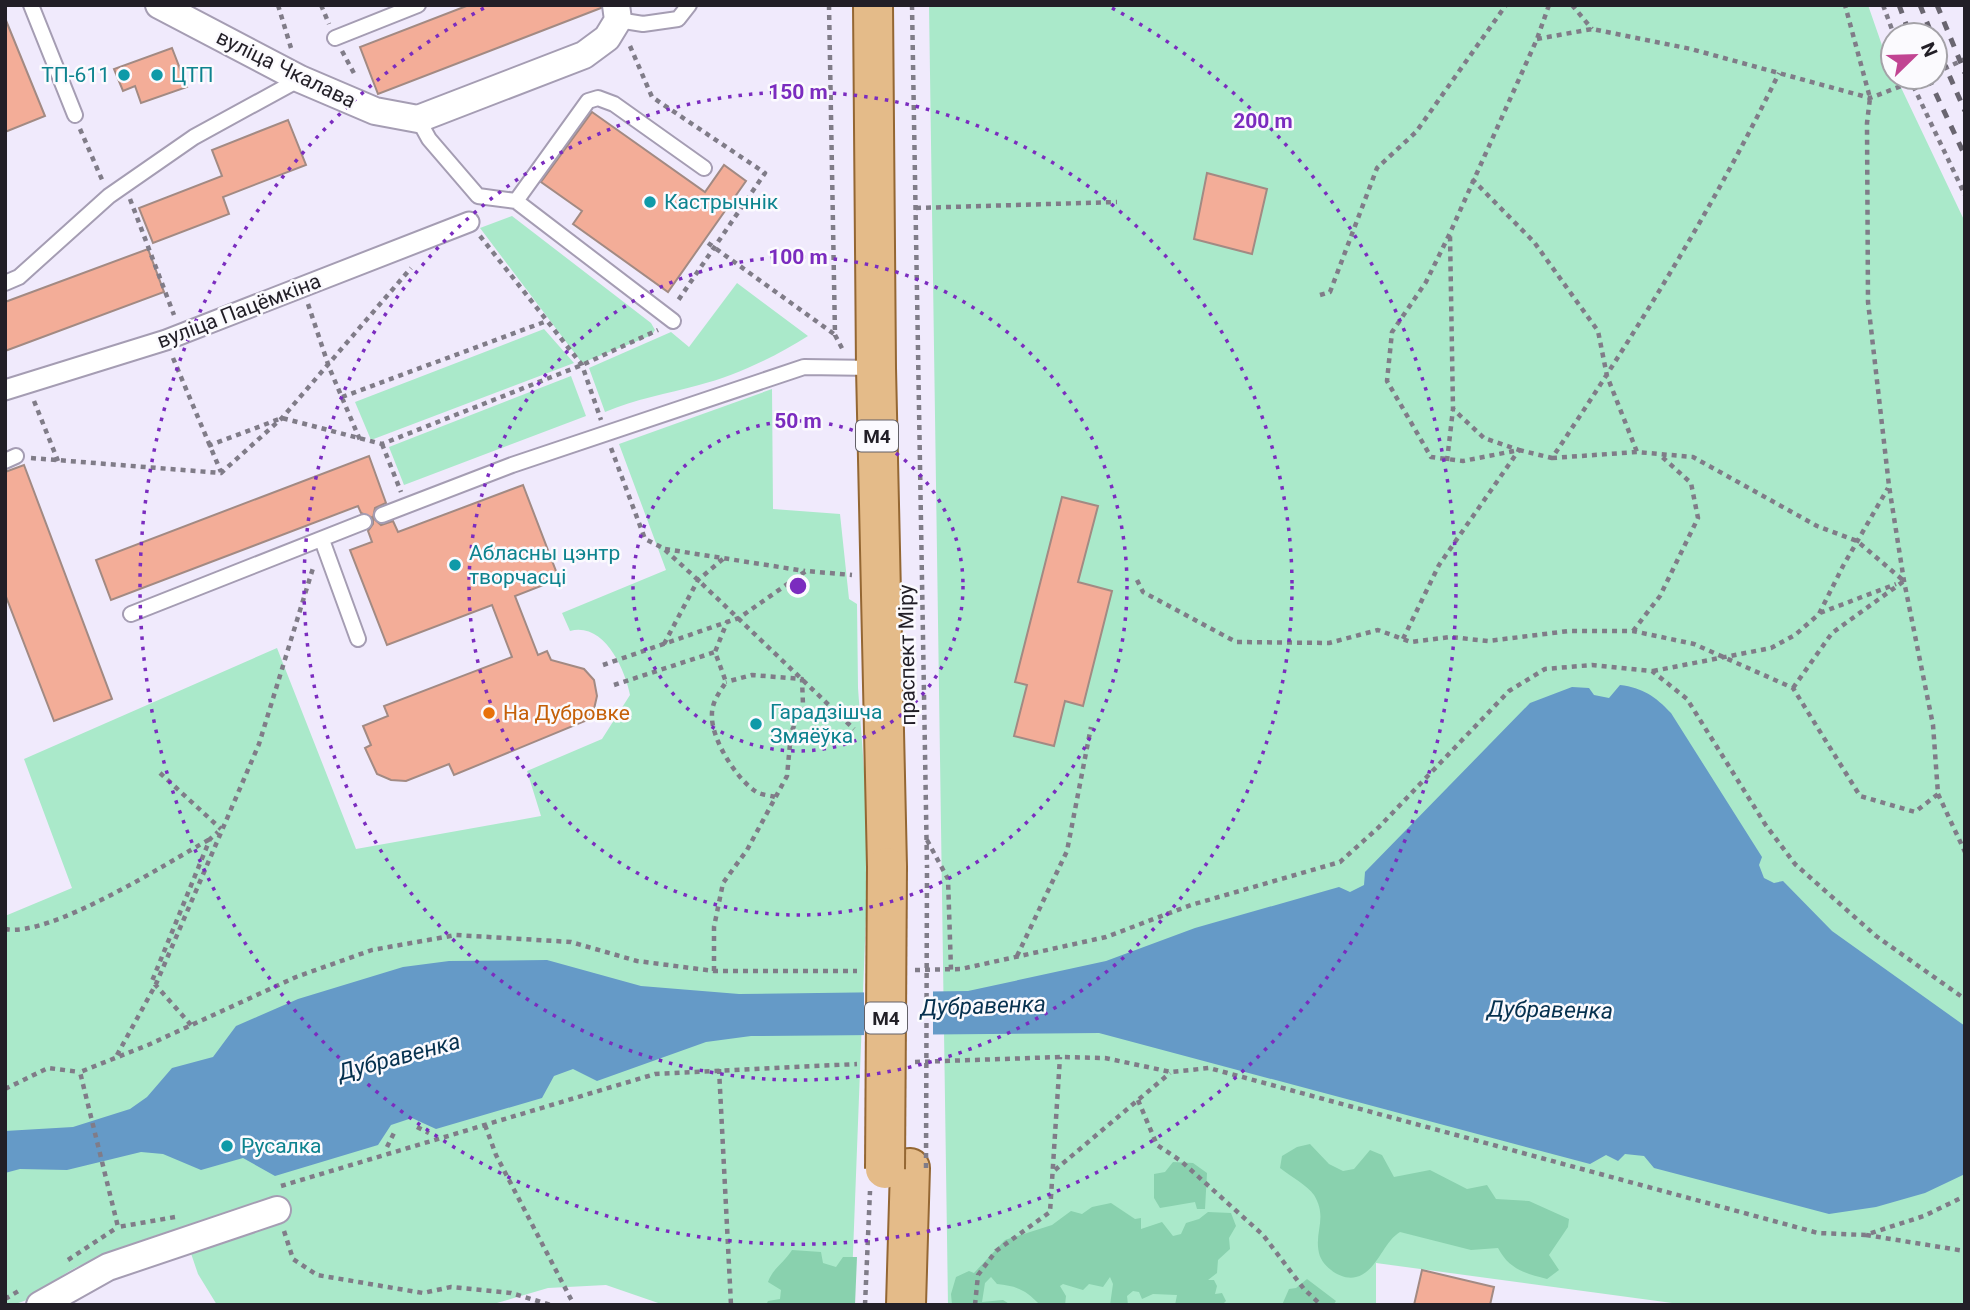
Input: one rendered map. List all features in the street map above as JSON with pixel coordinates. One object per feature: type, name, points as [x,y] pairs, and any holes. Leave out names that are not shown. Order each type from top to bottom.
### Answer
[{"type":"main road","name":"праспект Міру","points":[[873,5],[876,368],[913,860]]},
{"type":"main road","name":"праспект Міру","points":[[885,1305],[898,1172],[913,860],[897,5]]},
{"type":"main road","name":"праспект Міру","points":[[898,1172],[906,1305]]},
{"type":"street","name":"вуліца Чкалава","points":[[159,5],[300,79],[374,111],[418,119]]},
{"type":"street","points":[[418,119],[584,55],[607,38],[617,13]]},
{"type":"street","name":"вуліца Пацёмкіна","points":[[5,390],[174,337],[469,222]]},
{"type":"street","points":[[40,1305],[108,1267],[277,1199]]},
{"type":"lane","points":[[31,5],[75,115]]},
{"type":"lane","points":[[335,38],[418,5]]},
{"type":"lane","points":[[617,13],[643,24],[678,19],[689,5]]},
{"type":"lane","points":[[5,283],[28,269],[109,196],[194,137],[300,79]]},
{"type":"lane","points":[[516,201],[588,101],[598,98],[614,104],[704,168]]},
{"type":"lane","points":[[418,119],[429,139],[478,197],[516,201],[673,321]]},
{"type":"lane","points":[[382,515],[605,434],[804,368],[876,368]]},
{"type":"lane","points":[[131,614],[364,522]]},
{"type":"lane","points":[[322,540],[358,639]]},
{"type":"path","points":[[278,5],[300,79]]},
{"type":"path","points":[[321,5],[335,38],[374,111]]},
{"type":"path","points":[[865,1305],[898,1172],[913,860],[916,208],[912,5]]},
{"type":"path","points":[[1320,295],[1330,292],[1377,169],[1416,132],[1506,5]]},
{"type":"path","points":[[1519,450],[1463,461],[1431,457],[1387,381],[1392,332],[1426,282],[1450,233],[1537,39],[1549,5]]},
{"type":"path","points":[[1572,5],[1592,29]]},
{"type":"path","points":[[1845,5],[1870,98],[1867,123],[1868,302],[1889,486],[1904,581],[1933,725],[1938,794],[1965,852]]},
{"type":"path","points":[[1537,39],[1592,29],[1691,49],[1870,98],[1886,91]]},
{"type":"path","points":[[631,48],[652,97]]},
{"type":"path","points":[[1552,458],[1607,376],[1685,247],[1749,135],[1779,73]]},
{"type":"path","points":[[1915,91],[1965,195]]},
{"type":"path","points":[[75,115],[109,196]]},
{"type":"path","points":[[1472,179],[1534,242],[1598,331],[1607,376],[1637,452]]},
{"type":"path","points":[[124,186],[208,446],[221,473]]},
{"type":"path","points":[[916,208],[1116,202]]},
{"type":"path","points":[[469,222],[582,365],[645,539]]},
{"type":"path","points":[[11,458],[221,473],[282,418],[329,367],[392,287],[449,230]]},
{"type":"path","points":[[1447,461],[1453,409],[1450,233]]},
{"type":"path","points":[[708,243],[835,335]]},
{"type":"path","points":[[302,287],[329,367],[360,441]]},
{"type":"path","points":[[342,397],[547,321]]},
{"type":"path","points":[[208,446],[282,418],[360,441],[382,444],[582,365]]},
{"type":"path","points":[[28,384],[58,462]]},
{"type":"path","points":[[1453,409],[1484,438],[1552,458],[1637,452],[1693,457],[1817,526],[1857,541],[1904,581]]},
{"type":"path","points":[[382,444],[407,505]]},
{"type":"path","points":[[1403,639],[1439,565],[1519,450]]},
{"type":"path","points":[[1633,631],[1660,596],[1698,518],[1691,483],[1660,454]]},
{"type":"path","points":[[1819,614],[1889,486]]},
{"type":"path","points":[[638,536],[663,548],[858,732]]},
{"type":"path","points":[[116,1056],[156,985],[259,744],[322,540]]},
{"type":"path","points":[[663,548],[806,571],[863,576]]},
{"type":"path","points":[[664,644],[698,580],[724,559]]},
{"type":"path","points":[[603,665],[739,618],[806,571]]},
{"type":"path","points":[[1137,580],[1143,592],[1236,642],[1329,643],[1378,630],[1411,642],[1450,637],[1488,641],[1569,631],[1633,631],[1694,644],[1793,688],[1860,796],[1915,811],[1938,794]]},
{"type":"path","points":[[909,971],[950,970],[1106,937],[1191,905],[1340,862],[1379,827],[1509,691],[1545,669],[1592,665],[1652,671],[1730,658],[1770,648],[1795,635],[1819,614],[1904,581]]},
{"type":"path","points":[[1793,688],[1832,633],[1904,581]]},
{"type":"path","points":[[726,682],[715,652],[727,622]]},
{"type":"path","points":[[614,685],[715,652]]},
{"type":"path","points":[[1652,671],[1688,699],[1765,824],[1795,864],[1876,936],[1965,999]]},
{"type":"path","points":[[776,797],[756,792],[743,779],[715,733],[712,718],[714,702],[726,682],[752,675],[802,679]]},
{"type":"path","points":[[714,971],[714,927],[723,883],[747,850],[787,776],[791,733],[803,705],[802,679]]},
{"type":"path","points":[[1017,957],[1067,851],[1091,727]]},
{"type":"path","points":[[160,772],[222,829]]},
{"type":"path","points":[[5,929],[19,932],[96,904],[210,839],[222,829]]},
{"type":"path","points":[[191,1025],[152,981],[210,839]]},
{"type":"path","points":[[913,860],[948,879],[950,970]]},
{"type":"path","points":[[5,1089],[48,1068],[80,1072],[296,977],[372,950],[456,935],[571,943],[637,961],[714,971],[868,971]]},
{"type":"path","points":[[907,1062],[1060,1056],[1105,1059],[1171,1072],[1209,1068],[1818,1233],[1865,1234],[1965,1251]]},
{"type":"path","points":[[975,1305],[978,1275],[996,1251],[1050,1212],[1055,1170],[1060,1056]]},
{"type":"path","points":[[551,1305],[511,1293],[451,1287],[423,1293],[317,1275],[293,1259],[277,1199],[485,1125],[655,1074],[868,1064]]},
{"type":"path","points":[[719,1069],[731,1305]]},
{"type":"path","points":[[80,1072],[118,1227],[186,1214]]},
{"type":"path","points":[[1055,1170],[1171,1072]]},
{"type":"path","points":[[1138,1101],[1157,1145],[1181,1161],[1263,1236],[1304,1289],[1321,1305]]},
{"type":"path","points":[[485,1125],[496,1156],[573,1305]]},
{"type":"path","points":[[417,1127],[429,1133]]},
{"type":"path","points":[[387,1147],[394,1133]]},
{"type":"path","points":[[1865,1234],[1924,1216],[1965,1196]]},
{"type":"green space","points":[[929,5],[1868,5],[1879,37],[1879,91],[1903,91],[1965,222],[1965,1305],[1687,1305],[1376,1263],[1376,1305],[948,1305]]},
{"type":"green space","points":[[512,216],[651,323],[655,330],[652,335],[582,363],[480,228]]},
{"type":"green space","points":[[737,283],[808,336],[741,371],[605,412],[589,368],[671,332],[689,347]]},
{"type":"green space","points":[[544,329],[574,363],[371,440],[355,402]]},
{"type":"green space","points":[[571,376],[586,416],[404,485],[389,447]]},
{"type":"green space","points":[[772,389],[773,509],[840,514],[849,599],[857,604],[858,688],[869,837],[851,1305],[664,1305],[606,1285],[548,1288],[490,1305],[217,1305],[198,1274],[182,1227],[88,1262],[24,1301],[5,1305],[5,916],[72,888],[24,759],[277,648],[356,849],[541,816],[527,771],[602,739],[630,695],[618,661],[603,640],[582,630],[570,631],[562,613],[666,570],[619,444]]},
{"type":"green space","points":[[1310,1144],[1329,1164],[1343,1171],[1354,1169],[1370,1150],[1382,1155],[1394,1177],[1430,1170],[1467,1189],[1487,1185],[1496,1199],[1529,1201],[1569,1219],[1568,1227],[1549,1255],[1559,1270],[1547,1279],[1518,1269],[1507,1261],[1498,1248],[1471,1250],[1400,1232],[1363,1274],[1351,1278],[1339,1275],[1328,1268],[1319,1253],[1320,1211],[1314,1195],[1280,1168],[1282,1156],[1297,1147]]},
{"type":"green space","points":[[1173,1162],[1193,1163],[1207,1173],[1205,1209],[1197,1209],[1195,1202],[1160,1208],[1154,1198],[1154,1174],[1165,1172]]},
{"type":"green space","points":[[1111,1203],[1135,1219],[1141,1218],[1141,1229],[1162,1222],[1173,1236],[1181,1234],[1186,1223],[1199,1219],[1208,1212],[1231,1213],[1236,1226],[1229,1238],[1230,1249],[1218,1260],[1217,1273],[1208,1280],[1214,1280],[1217,1286],[1215,1294],[1222,1293],[1226,1301],[1222,1305],[1175,1305],[1177,1295],[1153,1294],[1142,1299],[1139,1292],[1133,1291],[1127,1296],[1128,1305],[1110,1305],[1113,1284],[1110,1277],[1103,1287],[1089,1284],[1083,1290],[1063,1284],[1060,1286],[1066,1296],[1065,1305],[1040,1305],[1026,1292],[997,1284],[991,1277],[985,1283],[982,1302],[1003,1300],[1011,1305],[952,1305],[951,1294],[956,1277],[969,1271],[974,1273],[1005,1240],[1052,1225],[1071,1211],[1082,1214],[1092,1207]]},
{"type":"green space","points":[[792,1250],[821,1252],[823,1263],[836,1267],[843,1257],[857,1257],[855,1305],[766,1305],[768,1301],[780,1299],[781,1290],[768,1282]]},
{"type":"green space","points":[[1307,1279],[1336,1301],[1333,1305],[1282,1305],[1289,1289],[1296,1288]]},
{"type":"water","name":"Дубравенка","points":[[1620,685],[1648,694],[1671,713],[1762,857],[1759,865],[1764,878],[1774,883],[1783,881],[1832,931],[1965,1026],[1965,1174],[1925,1193],[1876,1207],[1829,1214],[1654,1168],[1644,1156],[1625,1154],[1618,1161],[1606,1155],[1590,1164],[1099,1033],[751,1036],[706,1042],[597,1081],[573,1069],[554,1076],[542,1098],[436,1129],[412,1118],[391,1125],[378,1145],[275,1176],[243,1158],[201,1170],[163,1154],[141,1152],[67,1170],[20,1169],[5,1173],[5,1131],[73,1127],[130,1109],[147,1097],[172,1068],[213,1057],[236,1026],[298,999],[403,967],[449,961],[547,960],[641,986],[739,994],[968,991],[1106,961],[1195,928],[1339,887],[1350,892],[1364,885],[1365,872],[1530,703],[1572,687],[1589,688],[1594,695],[1609,698]]},
{"type":"pier","points":[[933,988],[933,1038],[864,1039],[864,989]]},
{"type":"building","points":[[469,5],[601,5],[601,8],[378,94],[360,47]]},
{"type":"building","points":[[5,18],[45,116],[5,132]]},
{"type":"building","name":"ЦТП","points":[[172,48],[187,87],[141,103],[135,86],[123,91],[114,69]]},
{"type":"building","name":"Кастрычнік","points":[[592,112],[705,192],[724,165],[746,181],[668,292],[573,224],[582,211],[541,182]]},
{"type":"building","points":[[288,120],[306,165],[223,197],[229,214],[153,243],[139,208],[222,176],[212,150]]},
{"type":"building","points":[[1207,173],[1267,189],[1252,254],[1194,239]]},
{"type":"building","points":[[148,249],[164,292],[5,351],[5,302]]},
{"type":"building","points":[[369,456],[386,503],[375,508],[373,518],[361,513],[358,506],[111,600],[96,560]]},
{"type":"building","points":[[24,465],[112,699],[54,721],[5,594],[5,472]]},
{"type":"building","points":[[523,485],[559,579],[515,596],[538,655],[547,651],[551,660],[584,669],[594,680],[597,696],[594,709],[585,721],[454,775],[449,764],[406,781],[391,780],[377,774],[365,748],[371,745],[363,726],[388,716],[384,706],[512,657],[492,605],[387,645],[350,550],[372,542],[368,531],[373,524],[373,518],[381,525],[393,521],[398,532]]},
{"type":"building","points":[[1062,497],[1098,506],[1078,582],[1112,591],[1083,706],[1065,701],[1054,746],[1014,736],[1027,685],[1015,682]]},
{"type":"building","points":[[1422,1270],[1494,1287],[1490,1305],[1414,1305]]},
{"type":"railway","points":[[1899,5],[1905,21]]},
{"type":"railway","points":[[1920,5],[1926,21]]},
{"type":"railway","points":[[1937,5],[1965,73]]},
{"type":"railway","points":[[1949,75],[1965,111]]},
{"type":"railway","points":[[1935,91],[1965,156]]},
{"type":"place","name":"ТП-611","points":[[124,75]]},
{"type":"place","name":"ЦТП","points":[[157,75]]},
{"type":"place","name":"Кастрычнік","points":[[650,202]]},
{"type":"place","name":"Абласны цэнтр творчасці","points":[[455,565]]},
{"type":"place","name":"На Дубровке","points":[[489,713]]},
{"type":"place","name":"Гарадзішча Змяёўка","points":[[756,724]]},
{"type":"place","name":"Русалка","points":[[227,1146]]}]
